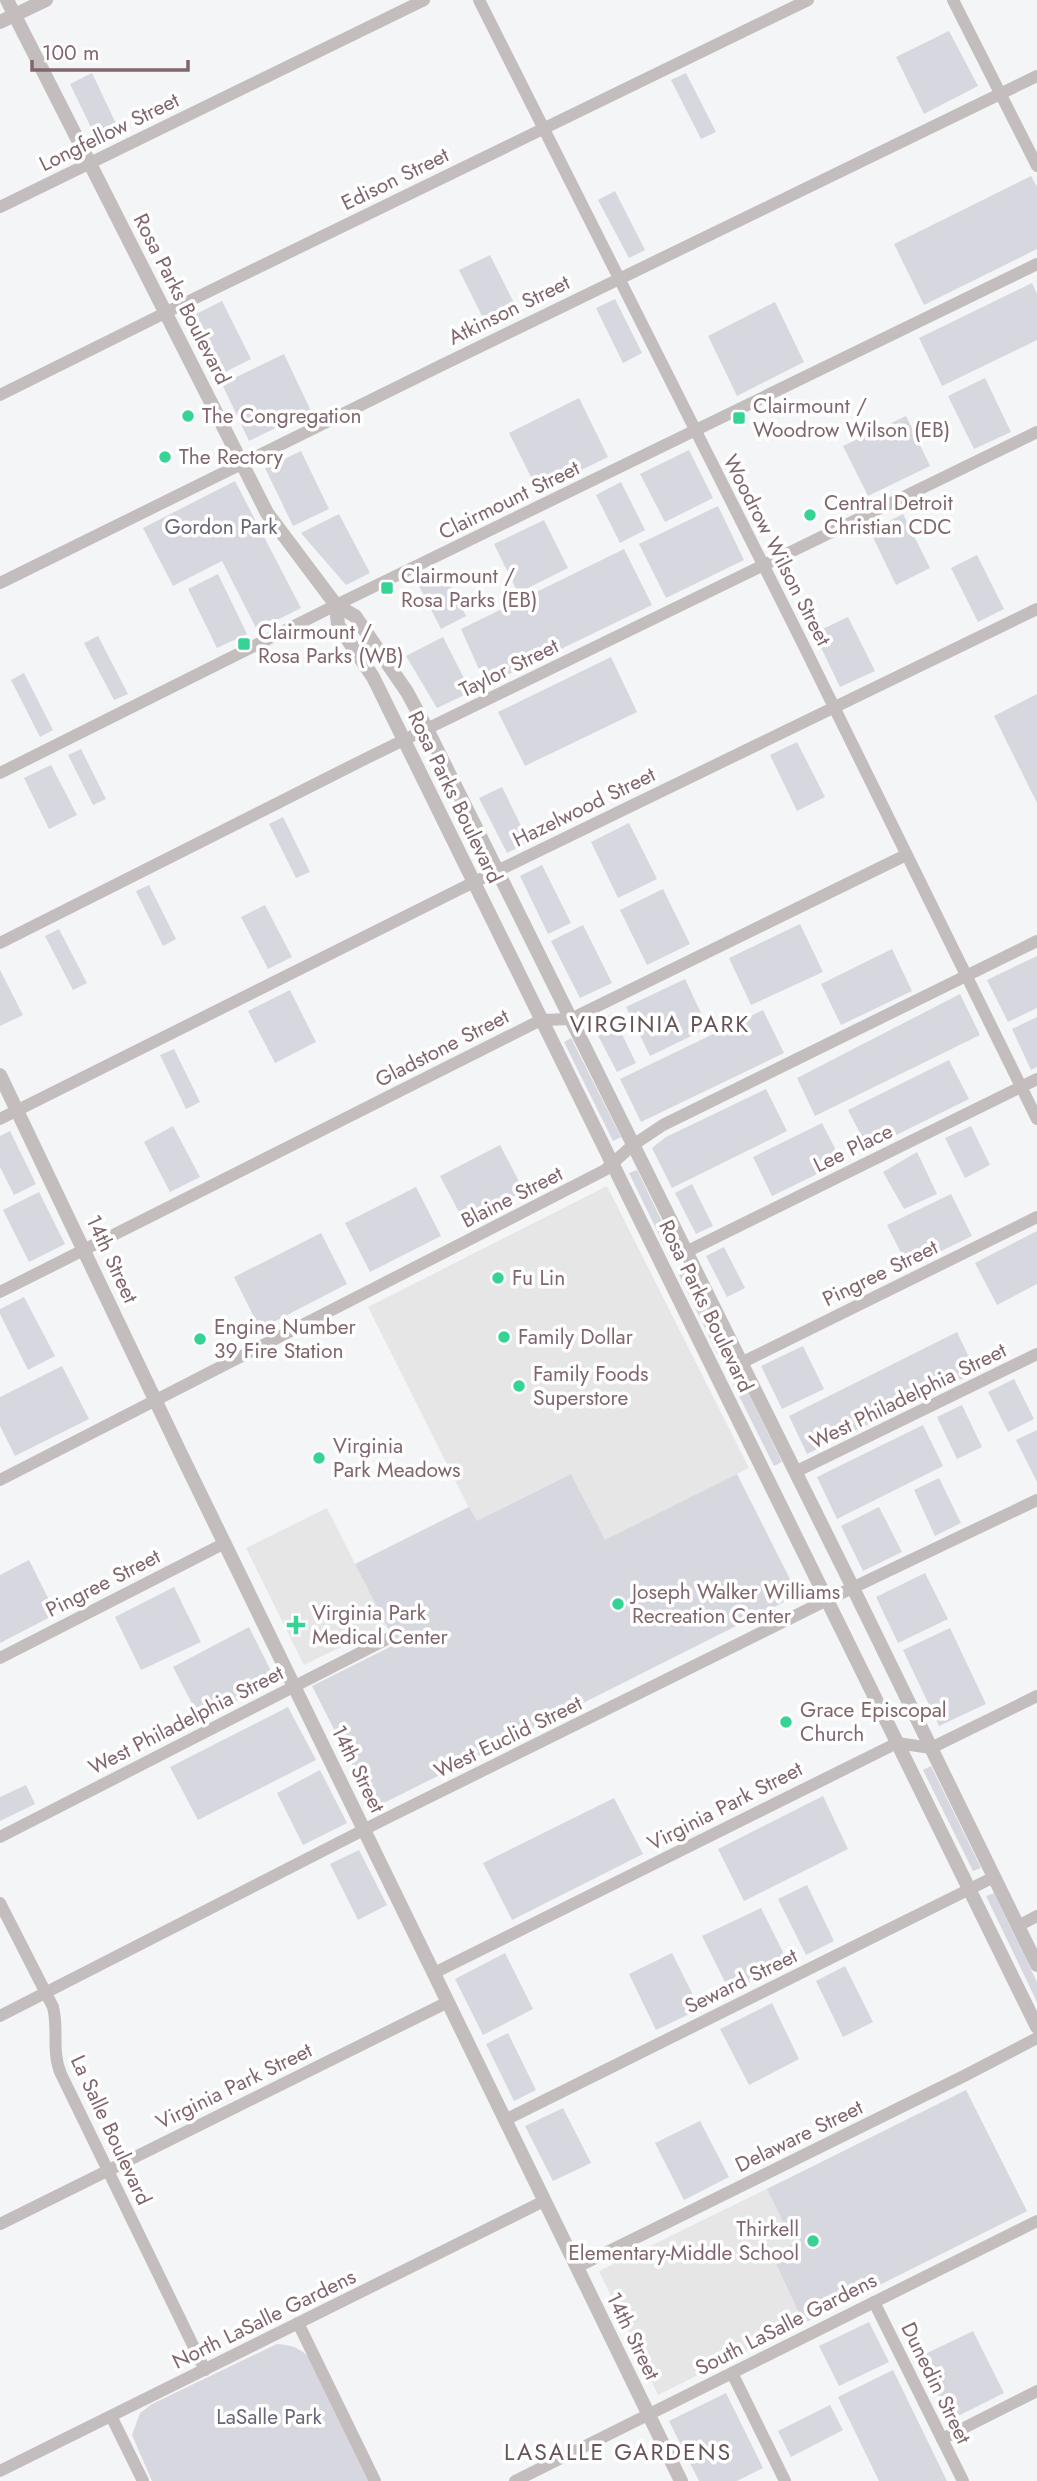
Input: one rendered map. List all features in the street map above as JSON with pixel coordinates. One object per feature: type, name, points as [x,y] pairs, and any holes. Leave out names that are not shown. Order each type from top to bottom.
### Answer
[{"type":"street","name":"Rosa Parks Boulevard","points":[[7,0],[267,513],[337,605],[355,617],[407,692],[427,729],[1018,1926],[1032,1942],[1037,1965]]},
{"type":"street","name":"Longfellow Street","points":[[0,207],[424,0]]},
{"type":"street","name":"Woodrow Wilson Street","points":[[479,0],[1037,1119]]},
{"type":"street","name":"Edison Street","points":[[0,395],[165,312],[808,0]]},
{"type":"street","points":[[953,0],[1037,166]]},
{"type":"street","points":[[0,22],[42,1]]},
{"type":"street","name":"Atkinson Street","points":[[0,583],[619,278],[1037,76]]},
{"type":"street","name":"Clairmount Street","points":[[0,773],[337,605],[1037,264]]},
{"type":"street","name":"Taylor Street","points":[[0,943],[404,740],[1037,432]]},
{"type":"street","name":"Rosa Parks Boulevard","points":[[337,605],[338,625],[373,677],[1037,2027]]},
{"type":"street","name":"Hazelwood Street","points":[[0,1119],[473,883],[1037,609]]},
{"type":"street","name":"Gladstone Street","points":[[0,1292],[541,1020],[571,1018],[906,855]]},
{"type":"street","name":"Blaine Street","points":[[0,1480],[605,1171],[633,1145],[663,1125],[1037,941]]},
{"type":"street","name":"14th Street","points":[[0,1075],[681,2481]]},
{"type":"street","name":"Lee Place","points":[[686,1252],[1037,1079]]},
{"type":"street","name":"Pingree Street","points":[[741,1363],[1037,1217]]},
{"type":"street","name":"West Philadelphia Street","points":[[795,1472],[1037,1354]]},
{"type":"street","name":"West Euclid Street","points":[[0,2016],[364,1829],[827,1600],[1037,1500]]},
{"type":"street","name":"Pingree Street","points":[[0,1658],[225,1543]]},
{"type":"street","name":"West Philadelphia Street","points":[[0,1837],[388,1638]]},
{"type":"street","points":[[897,1743],[931,1748],[1037,1696]]},
{"type":"street","name":"Virginia Park Street","points":[[434,1973],[897,1743]]},
{"type":"street","name":"Seward Street","points":[[505,2120],[994,1877]]},
{"type":"street","name":"La Salle Boulevard","points":[[0,1903],[46,1993],[55,2017],[57,2065],[205,2370]]},
{"type":"street","points":[[1018,1926],[1037,1916]]},
{"type":"street","name":"Virginia Park Street","points":[[0,2224],[448,2002]]},
{"type":"street","name":"Delaware Street","points":[[577,2267],[1037,2038]]},
{"type":"street","name":"North LaSalle Gardens","points":[[0,2471],[544,2201]]},
{"type":"street","name":"South LaSalle Gardens","points":[[515,2481],[1037,2221]]},
{"type":"street","name":"Dunedin Street","points":[[874,2302],[963,2481]]},
{"type":"street","points":[[299,2323],[375,2481]]},
{"type":"street","points":[[732,2373],[785,2481]]},
{"type":"street","points":[[942,2439],[1037,2391]]},
{"type":"street","points":[[111,2416],[143,2481]]},
{"type":"shaded area","points":[[607,1186],[749,1468],[605,1541],[571,1474],[476,1522],[368,1307]]},
{"type":"shaded area","points":[[327,1508],[386,1625],[304,1665],[246,1548]]},
{"type":"shaded area","name":"Thirkell Elementary-Middle School","points":[[799,2173],[1027,2211],[658,2395],[599,2271]]},
{"type":"green space","points":[[949,31],[978,86],[924,114],[896,57]]},
{"type":"green space","points":[[92,73],[119,130],[100,139],[96,138],[70,84]]},
{"type":"green space","points":[[686,73],[716,132],[701,139],[671,80]]},
{"type":"green space","points":[[1031,176],[1037,187],[1037,249],[924,305],[894,244]]},
{"type":"green space","points":[[615,191],[645,250],[629,258],[598,200]]},
{"type":"green space","points":[[490,255],[518,311],[487,326],[459,270]]},
{"type":"green space","points":[[1032,283],[1037,294],[1037,340],[942,386],[919,338]]},
{"type":"green space","points":[[615,299],[642,353],[623,363],[596,308]]},
{"type":"green space","points":[[222,301],[251,359],[217,376],[188,318]]},
{"type":"green space","points":[[775,302],[804,362],[737,396],[708,336]]},
{"type":"green space","points":[[284,354],[311,411],[249,441],[222,384]]},
{"type":"green space","points":[[985,378],[1011,432],[974,449],[948,396]]},
{"type":"green space","points":[[579,398],[608,457],[538,491],[509,433]]},
{"type":"green space","points":[[906,416],[930,466],[868,496],[843,446]]},
{"type":"green space","points":[[689,450],[713,498],[665,522],[640,474]]},
{"type":"green space","points":[[301,451],[329,509],[293,526],[265,468]]},
{"type":"green space","name":"Gordon Park","points":[[235,481],[301,608],[257,630],[222,561],[173,586],[143,528]]},
{"type":"green space","points":[[621,482],[645,530],[620,543],[596,495]]},
{"type":"green space","points":[[718,506],[744,560],[666,598],[639,544]]},
{"type":"green space","points":[[339,514],[370,573],[346,585],[301,533]]},
{"type":"green space","points":[[903,514],[930,568],[896,585],[870,531]]},
{"type":"green space","points":[[544,520],[568,568],[518,593],[494,544]]},
{"type":"green space","points":[[624,549],[652,605],[486,685],[461,629]]},
{"type":"green space","points":[[977,555],[1004,609],[978,622],[951,568]]},
{"type":"green space","points":[[442,569],[466,616],[441,629],[417,582]]},
{"type":"green space","points":[[218,574],[247,634],[217,648],[188,589]]},
{"type":"green space","points":[[848,617],[875,671],[840,687],[814,633]]},
{"type":"green space","points":[[98,636],[128,694],[114,700],[84,643]]},
{"type":"green space","points":[[443,637],[471,692],[437,708],[406,656]]},
{"type":"green space","points":[[611,657],[637,712],[525,766],[498,712]]},
{"type":"green space","points":[[24,673],[53,730],[40,737],[11,680]]},
{"type":"green space","points":[[1037,694],[1037,803],[994,716]]},
{"type":"green space","points":[[797,742],[825,797],[797,811],[770,755]]},
{"type":"green space","points":[[81,749],[106,799],[93,805],[68,755]]},
{"type":"green space","points":[[51,765],[77,815],[49,829],[24,778]]},
{"type":"green space","points":[[502,787],[529,842],[507,853],[479,798]]},
{"type":"green space","points":[[283,817],[310,872],[296,878],[269,824]]},
{"type":"green space","points":[[629,823],[657,879],[618,898],[591,842]]},
{"type":"green space","points":[[542,865],[571,923],[548,934],[520,876]]},
{"type":"green space","points":[[149,885],[176,939],[163,946],[136,891]]},
{"type":"green space","points":[[663,889],[690,944],[647,965],[620,910]]},
{"type":"green space","points":[[265,905],[292,957],[268,969],[241,917]]},
{"type":"green space","points":[[800,924],[823,972],[751,1005],[729,958]]},
{"type":"green space","points":[[583,925],[612,983],[580,998],[551,941]]},
{"type":"green space","points":[[59,929],[87,983],[73,990],[45,936]]},
{"type":"green space","points":[[892,949],[912,991],[841,1025],[821,984]]},
{"type":"green space","points":[[1037,956],[1037,1008],[1008,1022],[987,980]]},
{"type":"green space","points":[[0,970],[23,1015],[0,1026]]},
{"type":"green space","points":[[685,979],[708,1028],[650,1056],[626,1007]]},
{"type":"green space","points":[[290,990],[316,1042],[275,1063],[248,1011]]},
{"type":"green space","points":[[960,994],[980,1035],[815,1116],[797,1078]]},
{"type":"green space","points":[[763,1010],[784,1053],[641,1122],[620,1079]]},
{"type":"green space","points":[[612,1014],[636,1063],[617,1072],[592,1024]]},
{"type":"green space","points":[[1037,1017],[1037,1067],[1031,1070],[1012,1029]]},
{"type":"green space","points":[[571,1038],[621,1137],[613,1141],[564,1042]]},
{"type":"green space","points":[[174,1049],[200,1102],[186,1109],[160,1055]]},
{"type":"green space","points":[[949,1060],[969,1099],[868,1149],[848,1110]]},
{"type":"green space","points":[[766,1089],[787,1131],[672,1188],[652,1148],[666,1137]]},
{"type":"green space","points":[[822,1123],[842,1162],[772,1196],[753,1157]]},
{"type":"green space","points":[[173,1126],[200,1177],[170,1192],[144,1142]]},
{"type":"green space","points":[[971,1126],[990,1165],[965,1178],[945,1138]]},
{"type":"green space","points":[[10,1131],[36,1184],[14,1195],[0,1167],[0,1136]]},
{"type":"green space","points":[[500,1145],[524,1191],[464,1222],[440,1176]]},
{"type":"green space","points":[[917,1152],[937,1194],[904,1209],[883,1172]]},
{"type":"green space","points":[[637,1170],[672,1242],[664,1245],[629,1173]]},
{"type":"green space","points":[[692,1184],[713,1226],[696,1234],[675,1193]]},
{"type":"green space","points":[[416,1187],[441,1236],[370,1272],[345,1223]]},
{"type":"green space","points":[[39,1192],[65,1244],[29,1262],[3,1210]]},
{"type":"green space","points":[[951,1194],[972,1236],[908,1267],[887,1225]]},
{"type":"green space","points":[[1037,1231],[1037,1284],[997,1305],[975,1263]]},
{"type":"green space","points":[[321,1233],[347,1284],[260,1329],[234,1277]]},
{"type":"green space","points":[[724,1247],[745,1288],[727,1297],[706,1256]]},
{"type":"green space","points":[[687,1271],[727,1353],[719,1357],[679,1275]]},
{"type":"green space","points":[[24,1297],[55,1356],[28,1370],[0,1314],[0,1309]]},
{"type":"green space","points":[[957,1332],[976,1372],[807,1454],[789,1416]]},
{"type":"green space","points":[[803,1346],[824,1389],[782,1409],[761,1366]]},
{"type":"green space","points":[[62,1366],[89,1419],[15,1456],[0,1426],[0,1397]]},
{"type":"green space","points":[[1014,1379],[1034,1419],[1008,1432],[988,1392]]},
{"type":"green space","points":[[742,1380],[782,1462],[774,1466],[733,1384]]},
{"type":"green space","points":[[962,1405],[982,1447],[957,1459],[937,1417]]},
{"type":"green space","points":[[923,1425],[943,1466],[837,1519],[817,1477]]},
{"type":"green space","points":[[1037,1430],[1037,1482],[1016,1440]]},
{"type":"green space","points":[[571,1474],[605,1540],[737,1474],[798,1595],[374,1808],[312,1686],[396,1644],[355,1564],[469,1507],[477,1521]]},
{"type":"green space","points":[[939,1478],[961,1523],[935,1536],[914,1490]]},
{"type":"green space","points":[[879,1507],[902,1552],[863,1571],[841,1526]]},
{"type":"green space","points":[[29,1560],[56,1614],[0,1643],[0,1575]]},
{"type":"green space","points":[[925,1573],[948,1619],[898,1643],[876,1597]]},
{"type":"green space","points":[[174,1587],[201,1642],[141,1670],[115,1617]]},
{"type":"green space","points":[[249,1627],[276,1681],[200,1719],[173,1667]]},
{"type":"green space","points":[[950,1628],[986,1704],[939,1726],[903,1650]]},
{"type":"green space","points":[[288,1707],[316,1760],[198,1820],[170,1767]]},
{"type":"green space","points":[[931,1766],[981,1868],[973,1871],[923,1770]]},
{"type":"green space","points":[[320,1770],[347,1823],[303,1845],[277,1793]]},
{"type":"green space","points":[[26,1785],[35,1804],[0,1821],[0,1797]]},
{"type":"green space","points":[[823,1796],[848,1849],[744,1901],[718,1849]]},
{"type":"green space","points":[[614,1798],[643,1854],[512,1920],[483,1863]]},
{"type":"green space","points":[[359,1850],[387,1905],[358,1920],[330,1864]]},
{"type":"green space","points":[[807,1885],[834,1941],[806,1955],[778,1899]]},
{"type":"green space","points":[[994,1893],[1037,1982],[1037,2002],[986,1896]]},
{"type":"green space","points":[[761,1908],[789,1964],[730,1992],[702,1936]]},
{"type":"green space","points":[[505,1953],[533,2009],[483,2035],[455,1979]]},
{"type":"green space","points":[[672,1953],[700,2009],[656,2030],[629,1974]]},
{"type":"green space","points":[[845,1966],[873,2022],[843,2037],[816,1981]]},
{"type":"green space","points":[[772,2003],[799,2059],[749,2085],[720,2029]]},
{"type":"green space","points":[[508,2033],[536,2090],[514,2101],[486,2044]]},
{"type":"green space","points":[[966,2090],[1027,2211],[804,2323],[772,2255],[794,2244],[767,2189]]},
{"type":"green space","points":[[563,2108],[591,2163],[553,2181],[525,2126]]},
{"type":"green space","points":[[700,2121],[729,2177],[684,2200],[655,2143]]},
{"type":"green space","points":[[869,2322],[889,2362],[839,2386],[819,2346]]},
{"type":"green space","points":[[973,2331],[1004,2393],[950,2420],[919,2357]]},
{"type":"green space","name":"LaSalle Park","points":[[277,2344],[296,2348],[311,2359],[371,2481],[152,2481],[132,2435],[140,2413],[152,2404]]},
{"type":"green space","points":[[893,2370],[947,2481],[879,2481],[838,2397]]},
{"type":"green space","points":[[726,2393],[763,2468],[737,2481],[699,2481],[669,2421]]},
{"type":"green space","points":[[830,2405],[843,2430],[791,2457],[778,2431]]},
{"type":"place","name":"The Congregation","points":[[188,416]]},
{"type":"place","name":"Clairmount / Woodrow Wilson (EB)","points":[[739,418]]},
{"type":"place","name":"The Rectory","points":[[165,457]]},
{"type":"place","name":"Central Detroit Christian CDC","points":[[810,515]]},
{"type":"place","name":"Clairmount / Rosa Parks (EB)","points":[[387,588]]},
{"type":"place","name":"Clairmount / Rosa Parks (WB)","points":[[244,644]]},
{"type":"place","name":"Fu Lin","points":[[498,1278]]},
{"type":"place","name":"Family Dollar","points":[[504,1337]]},
{"type":"place","name":"Engine Number 39 Fire Station","points":[[200,1339]]},
{"type":"place","name":"Family Foods Superstore","points":[[519,1386]]},
{"type":"place","name":"Virginia Park Meadows","points":[[319,1458]]},
{"type":"place","name":"Joseph Walker Williams Recreation Center","points":[[618,1604]]},
{"type":"place","name":"Virginia Park Medical Center","points":[[296,1625]]},
{"type":"place","name":"Grace Episcopal Church","points":[[786,1722]]},
{"type":"place","name":"Thirkell Elementary-Middle School","points":[[813,2241]]},
{"type":"district","name":"VIRGINIA PARK","points":[[660,1024]]},
{"type":"district","name":"LASALLE GARDENS","points":[[618,2452]]}]
